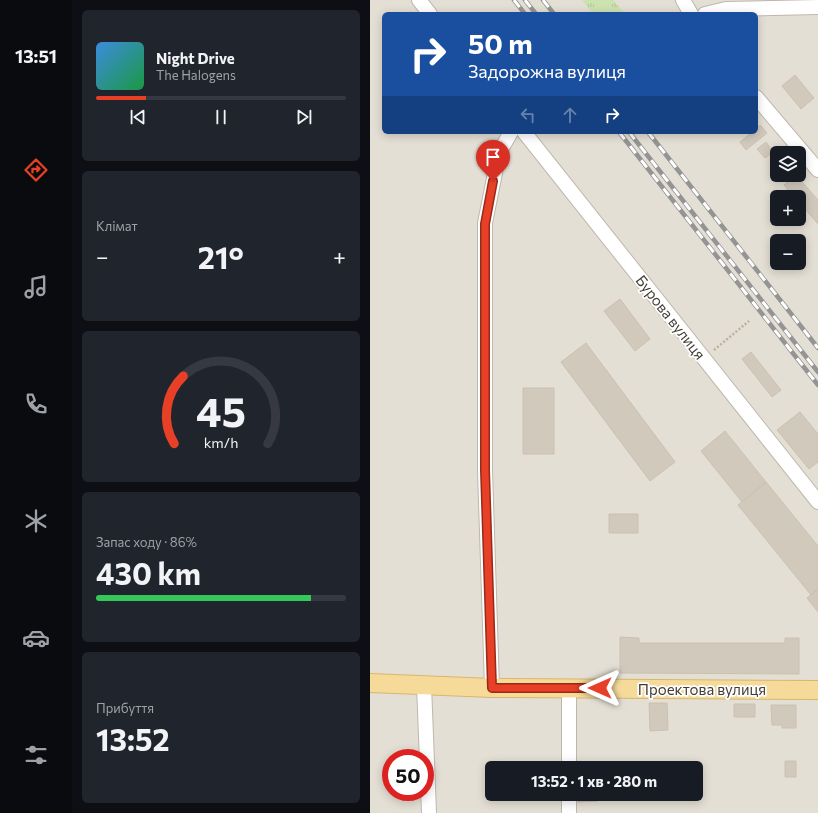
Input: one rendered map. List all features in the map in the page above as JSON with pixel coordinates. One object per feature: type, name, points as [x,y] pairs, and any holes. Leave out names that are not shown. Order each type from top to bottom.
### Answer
[{"type":"main road","name":"Проектова вулиця","points":[[370,683],[492,688],[818,690]]},
{"type":"street","points":[[419,0],[428,12]]},
{"type":"street","points":[[683,0],[690,12]]},
{"type":"street","points":[[714,12],[726,9],[818,7]]},
{"type":"street","points":[[758,99],[818,170]]},
{"type":"street","points":[[492,688],[485,470],[485,224],[499,153],[510,134]]},
{"type":"street","name":"Бурова вулиця","points":[[526,134],[818,502]]},
{"type":"street","points":[[424,685],[429,813]]},
{"type":"street","points":[[569,688],[569,761]]},
{"type":"street","points":[[568,813],[569,801]]},
{"type":"path","points":[[703,358],[749,321]]},
{"type":"shaded area","points":[[370,0],[818,0],[818,813],[370,813]]},
{"type":"green space","points":[[582,0],[613,0],[623,12],[591,12]]},
{"type":"building","points":[[795,75],[814,98],[801,109],[782,86]]},
{"type":"building","points":[[760,125],[767,133],[746,150],[740,142],[750,134],[758,134],[758,127]]},
{"type":"building","points":[[766,142],[770,148],[770,154],[765,158],[757,149]]},
{"type":"building","points":[[788,182],[802,182],[818,200],[818,224],[806,210],[806,190],[788,190],[784,185]]},
{"type":"building","points":[[620,299],[650,339],[635,351],[604,311]]},
{"type":"building","points":[[586,343],[675,462],[650,481],[561,362]]},
{"type":"building","points":[[751,352],[781,390],[772,397],[742,359]]},
{"type":"building","points":[[523,388],[554,388],[554,454],[523,454]]},
{"type":"building","points":[[800,412],[818,434],[818,462],[809,469],[777,430]]},
{"type":"building","points":[[725,431],[766,482],[742,502],[701,451]]},
{"type":"building","points":[[766,482],[818,546],[818,589],[811,595],[738,505]]},
{"type":"building","points":[[609,514],[638,514],[638,533],[609,533]]},
{"type":"building","points":[[818,589],[818,612],[807,598]]},
{"type":"building","points":[[620,637],[639,638],[639,643],[785,643],[785,638],[799,638],[799,674],[620,673]]},
{"type":"building","points":[[649,703],[667,703],[668,730],[650,731]]},
{"type":"building","points":[[734,704],[755,704],[755,717],[734,717]]},
{"type":"building","points":[[771,705],[796,705],[796,728],[782,728],[782,725],[772,725]]},
{"type":"building","points":[[785,761],[796,761],[796,777],[785,777]]},
{"type":"building","points":[[578,801],[598,801],[578,802]]},
{"type":"railway","points":[[514,0],[523,12]]},
{"type":"railway","points":[[525,0],[534,12]]},
{"type":"railway","points":[[543,0],[552,12]]},
{"type":"railway","points":[[621,134],[818,385]]},
{"type":"railway","points":[[631,134],[818,372]]},
{"type":"railway","points":[[650,134],[818,348]]},
{"type":"route","points":[[493,181],[485,224],[485,470],[492,688],[600,688]]}]
